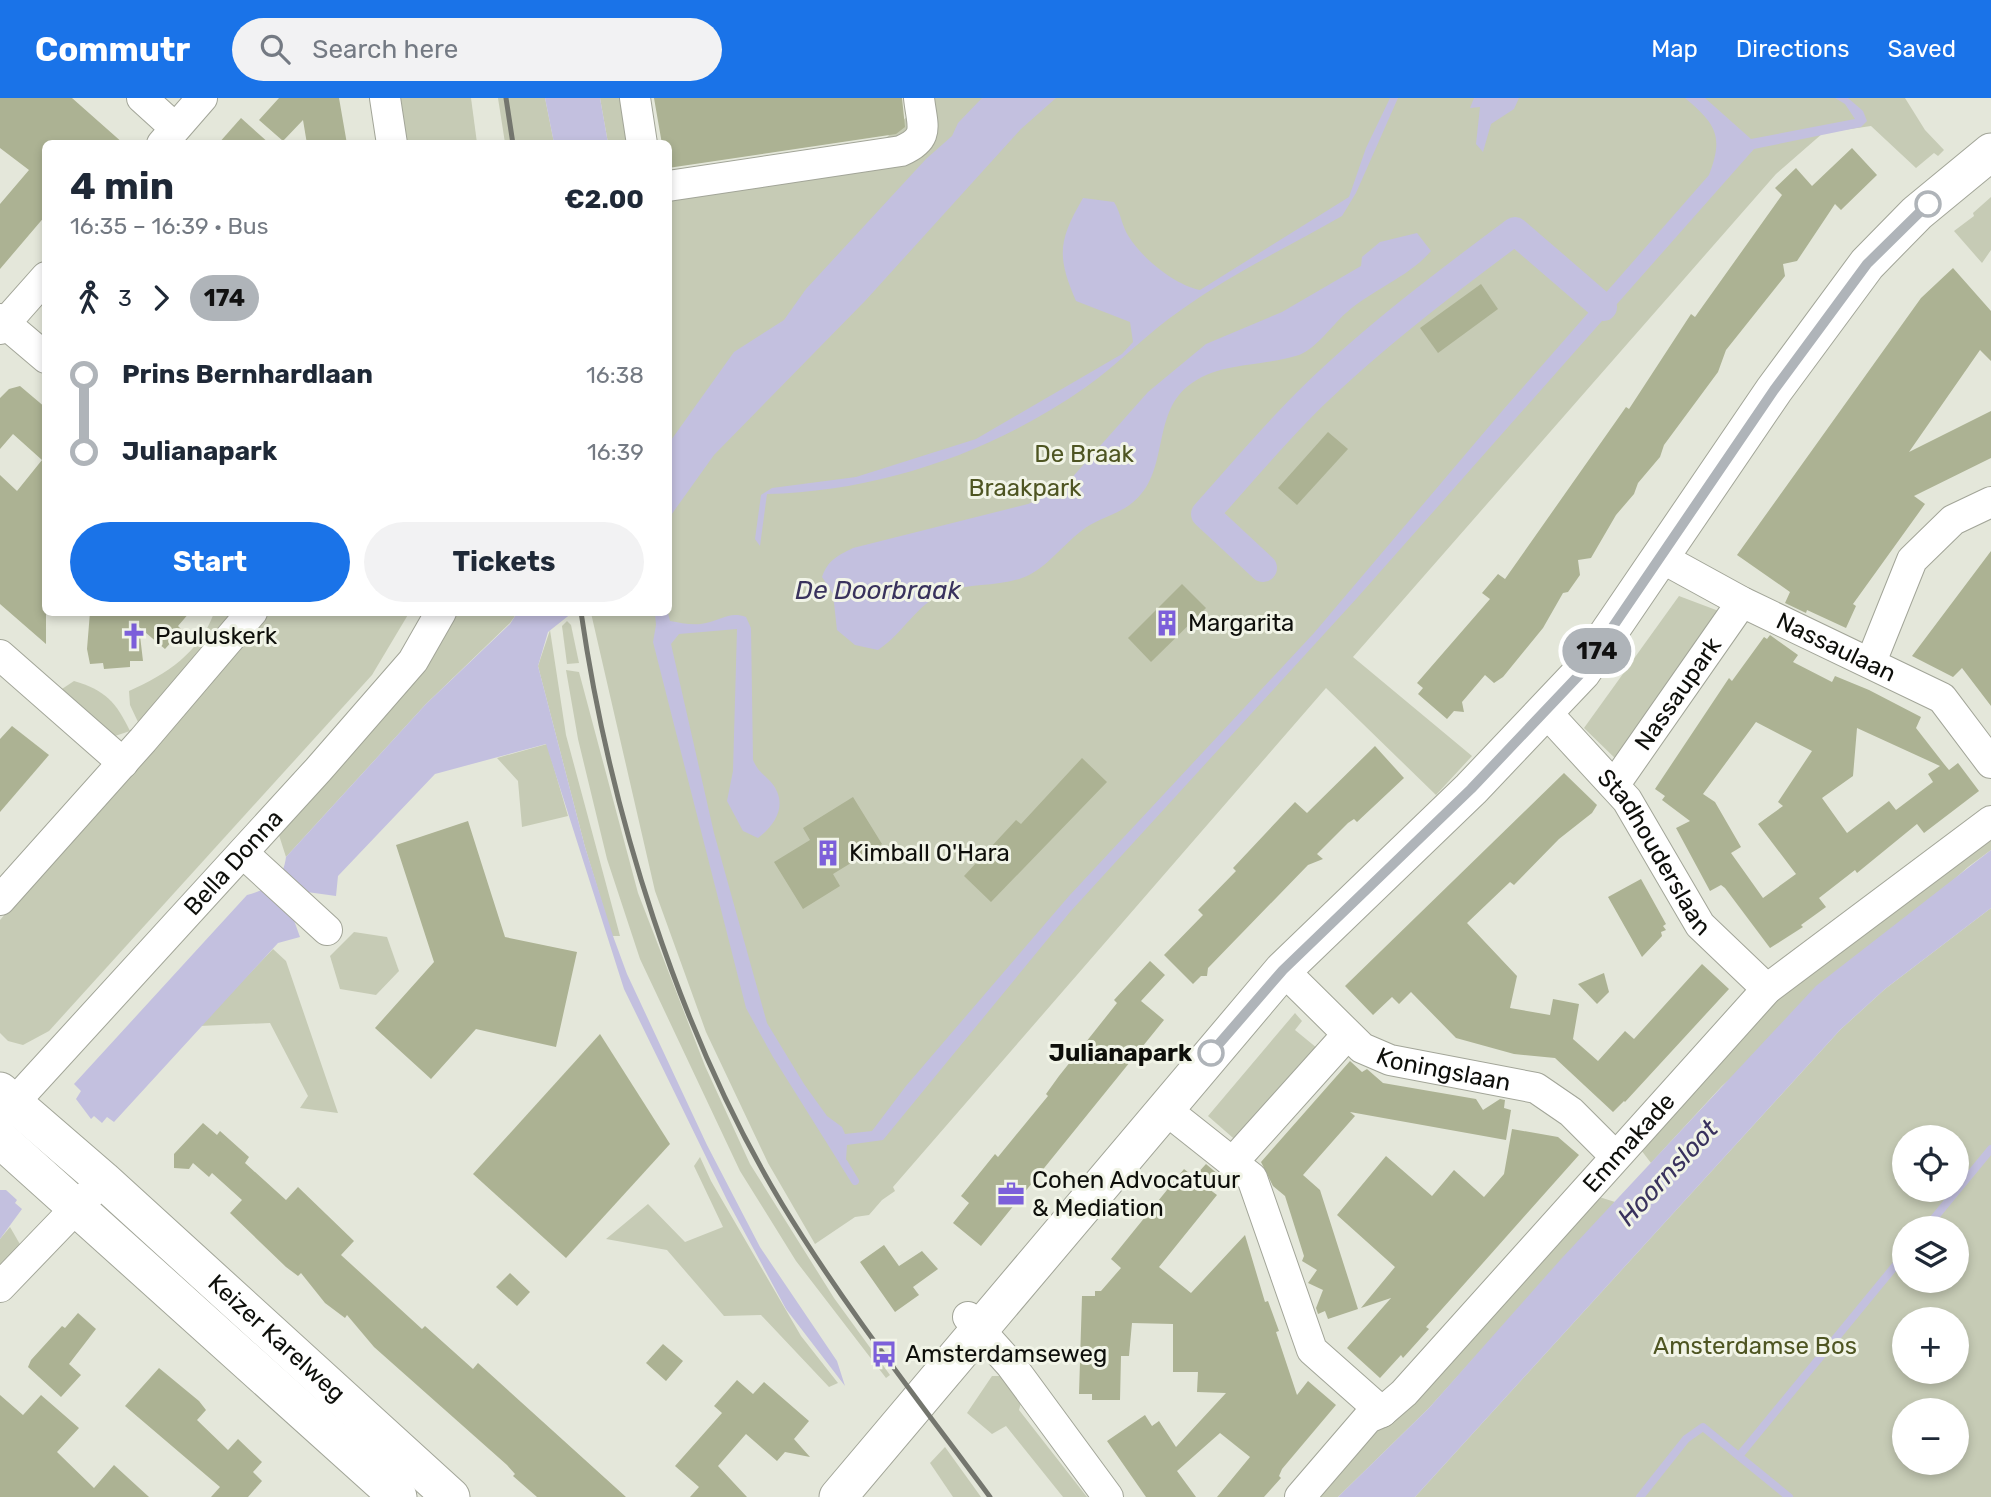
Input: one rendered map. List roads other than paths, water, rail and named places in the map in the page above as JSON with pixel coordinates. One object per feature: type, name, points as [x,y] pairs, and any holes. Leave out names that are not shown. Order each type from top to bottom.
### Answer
[{"type":"main road","points":[[838,1497],[975,1323],[1165,1110],[1283,970],[1546,712],[1582,672],[1774,390],[1867,264],[1917,213],[1991,152]]},
{"type":"main road","name":"Keizer Karelweg","points":[[5,1104],[103,1180],[451,1497]]},
{"type":"main road","name":"Keizer Karelweg","points":[[0,1139],[398,1497]]},
{"type":"street","points":[[142,98],[169,136],[202,98]]},
{"type":"street","points":[[385,98],[391,140]]},
{"type":"street","points":[[635,98],[641,140]]},
{"type":"street","points":[[672,185],[901,150],[921,139],[923,134],[919,98]]},
{"type":"street","points":[[42,281],[2,324],[42,355]]},
{"type":"street","points":[[1871,663],[1912,560],[1953,520],[1991,502]]},
{"type":"street","name":"Nassaulaan","points":[[1660,557],[1742,602],[1942,698],[1991,763]]},
{"type":"street","name":"Nassaupark","points":[[1615,784],[1742,602]]},
{"type":"street","points":[[0,900],[123,763],[248,616]]},
{"type":"street","name":"Bella Donna","points":[[5,1104],[243,853],[413,661],[439,616]]},
{"type":"street","points":[[0,655],[123,763]]},
{"type":"street","name":"Stadhouderslaan","points":[[1546,712],[1628,800],[1700,925],[1767,989]]},
{"type":"street","name":"Emmakade","points":[[1300,1497],[1368,1418],[1382,1412],[1404,1393],[1614,1155],[1767,989],[1991,821]]},
{"type":"street","points":[[243,853],[319,923]]},
{"type":"street","name":"Koningslaan","points":[[1283,970],[1362,1048],[1390,1060],[1536,1088],[1571,1112],[1614,1155]]},
{"type":"street","points":[[1232,1163],[1347,1035]]},
{"type":"street","points":[[1165,1110],[1252,1178],[1312,1350],[1382,1412]]},
{"type":"street","points":[[0,1287],[103,1180]]},
{"type":"street","points":[[975,1323],[1108,1497]]},
{"type":"water","points":[[545,98],[600,98],[607,140],[553,140]]},
{"type":"water","points":[[982,98],[1056,98],[1021,129],[865,301],[714,455],[672,514],[672,439],[734,352],[784,320],[806,289],[926,159],[952,136],[958,123]]},
{"type":"water","points":[[1390,98],[1398,98],[1356,193],[1342,216],[1200,297],[1086,387],[1013,431],[974,449],[894,476],[810,491],[767,494],[760,546],[755,539],[761,495],[772,488],[856,477],[976,439],[1122,354],[1133,342],[1130,322],[1076,301],[1065,271],[1065,237],[1083,198],[1114,202],[1127,233],[1142,254],[1170,277],[1200,290],[1349,197],[1366,148]]},
{"type":"water","points":[[1474,98],[1519,98],[1514,109],[1491,124],[1483,152],[1476,144],[1480,107],[1470,108]]},
{"type":"water","points":[[1685,98],[1705,98],[1751,139],[1855,119],[1845,104],[1835,98],[1848,98],[1863,111],[1867,121],[1861,127],[1754,149],[1357,598],[1070,912],[883,1140],[847,1145],[846,1160],[852,1173],[845,1172],[773,1057],[746,1008],[653,642],[655,616],[669,616],[670,621],[693,624],[740,615],[746,617],[751,628],[753,760],[776,789],[780,805],[771,826],[758,838],[743,831],[727,801],[733,771],[737,629],[679,634],[671,644],[714,833],[767,1023],[827,1116],[842,1127],[845,1134],[872,1131],[906,1086],[1069,896],[1314,633],[1503,410],[1709,175],[1714,162],[1716,140],[1704,116]]},
{"type":"water","name":"De Doorbraak","points":[[1417,233],[1431,251],[1412,268],[1357,305],[1306,352],[1285,359],[1213,372],[1188,386],[1169,412],[1152,477],[1144,491],[1132,503],[1082,530],[1037,570],[1019,579],[956,589],[936,597],[878,650],[855,645],[837,630],[833,594],[822,577],[830,562],[838,556],[853,548],[1028,504],[1061,490],[1148,392],[1206,344],[1282,312],[1361,266],[1362,257],[1380,242]]},
{"type":"water","points":[[515,616],[568,616],[548,632],[538,666],[585,847],[613,936],[627,974],[707,1145],[760,1247],[837,1361],[845,1386],[786,1309],[727,1200],[624,989],[546,744],[435,774],[338,876],[336,896],[307,892],[291,912],[300,937],[278,943],[114,1122],[107,1117],[102,1123],[94,1116],[91,1119],[76,1099],[81,1091],[74,1084],[247,895],[274,883],[282,872],[286,857],[426,704],[510,624]]},
{"type":"water","name":"Hoornsloot","points":[[1991,850],[1991,908],[1885,989],[1840,1030],[1415,1497],[1338,1497],[1429,1408],[1562,1258],[1816,986]]},
{"type":"water","points":[[0,1190],[6,1190],[22,1209],[0,1239]]},
{"type":"waterway","points":[[1263,568],[1205,514],[1313,396],[1386,331],[1463,270],[1515,231],[1603,307]]},
{"type":"waterway","points":[[1936,1216],[1991,1149]]},
{"type":"waterway","points":[[844,1163],[855,1181]]},
{"type":"waterway","points":[[1739,1456],[1892,1270]]},
{"type":"waterway","points":[[1640,1497],[1686,1439],[1703,1427],[1789,1497]]},
{"type":"railway","points":[[506,98],[512,140]]},
{"type":"railway","points":[[582,616],[610,765],[630,842],[653,918],[711,1067],[745,1137],[806,1242],[883,1353],[990,1497]]},
{"type":"place","name":"Margarita","points":[[1167,623]]},
{"type":"place","name":"Pauluskerk","points":[[134,636]]},
{"type":"place","name":"Kimball O'Hara","points":[[828,853]]},
{"type":"place","name":"Julianapark","points":[[1211,1053]]},
{"type":"place","name":"Cohen Advocatuur & Mediation","points":[[1011,1194]]},
{"type":"place","name":"Amsterdamseweg","points":[[884,1354]]},
{"type":"park label","name":"De Braak","points":[[1084,454]]},
{"type":"park label","name":"Braakpark","points":[[1025,488]]},
{"type":"park label","name":"Amsterdamse Bos","points":[[1755,1346]]}]
